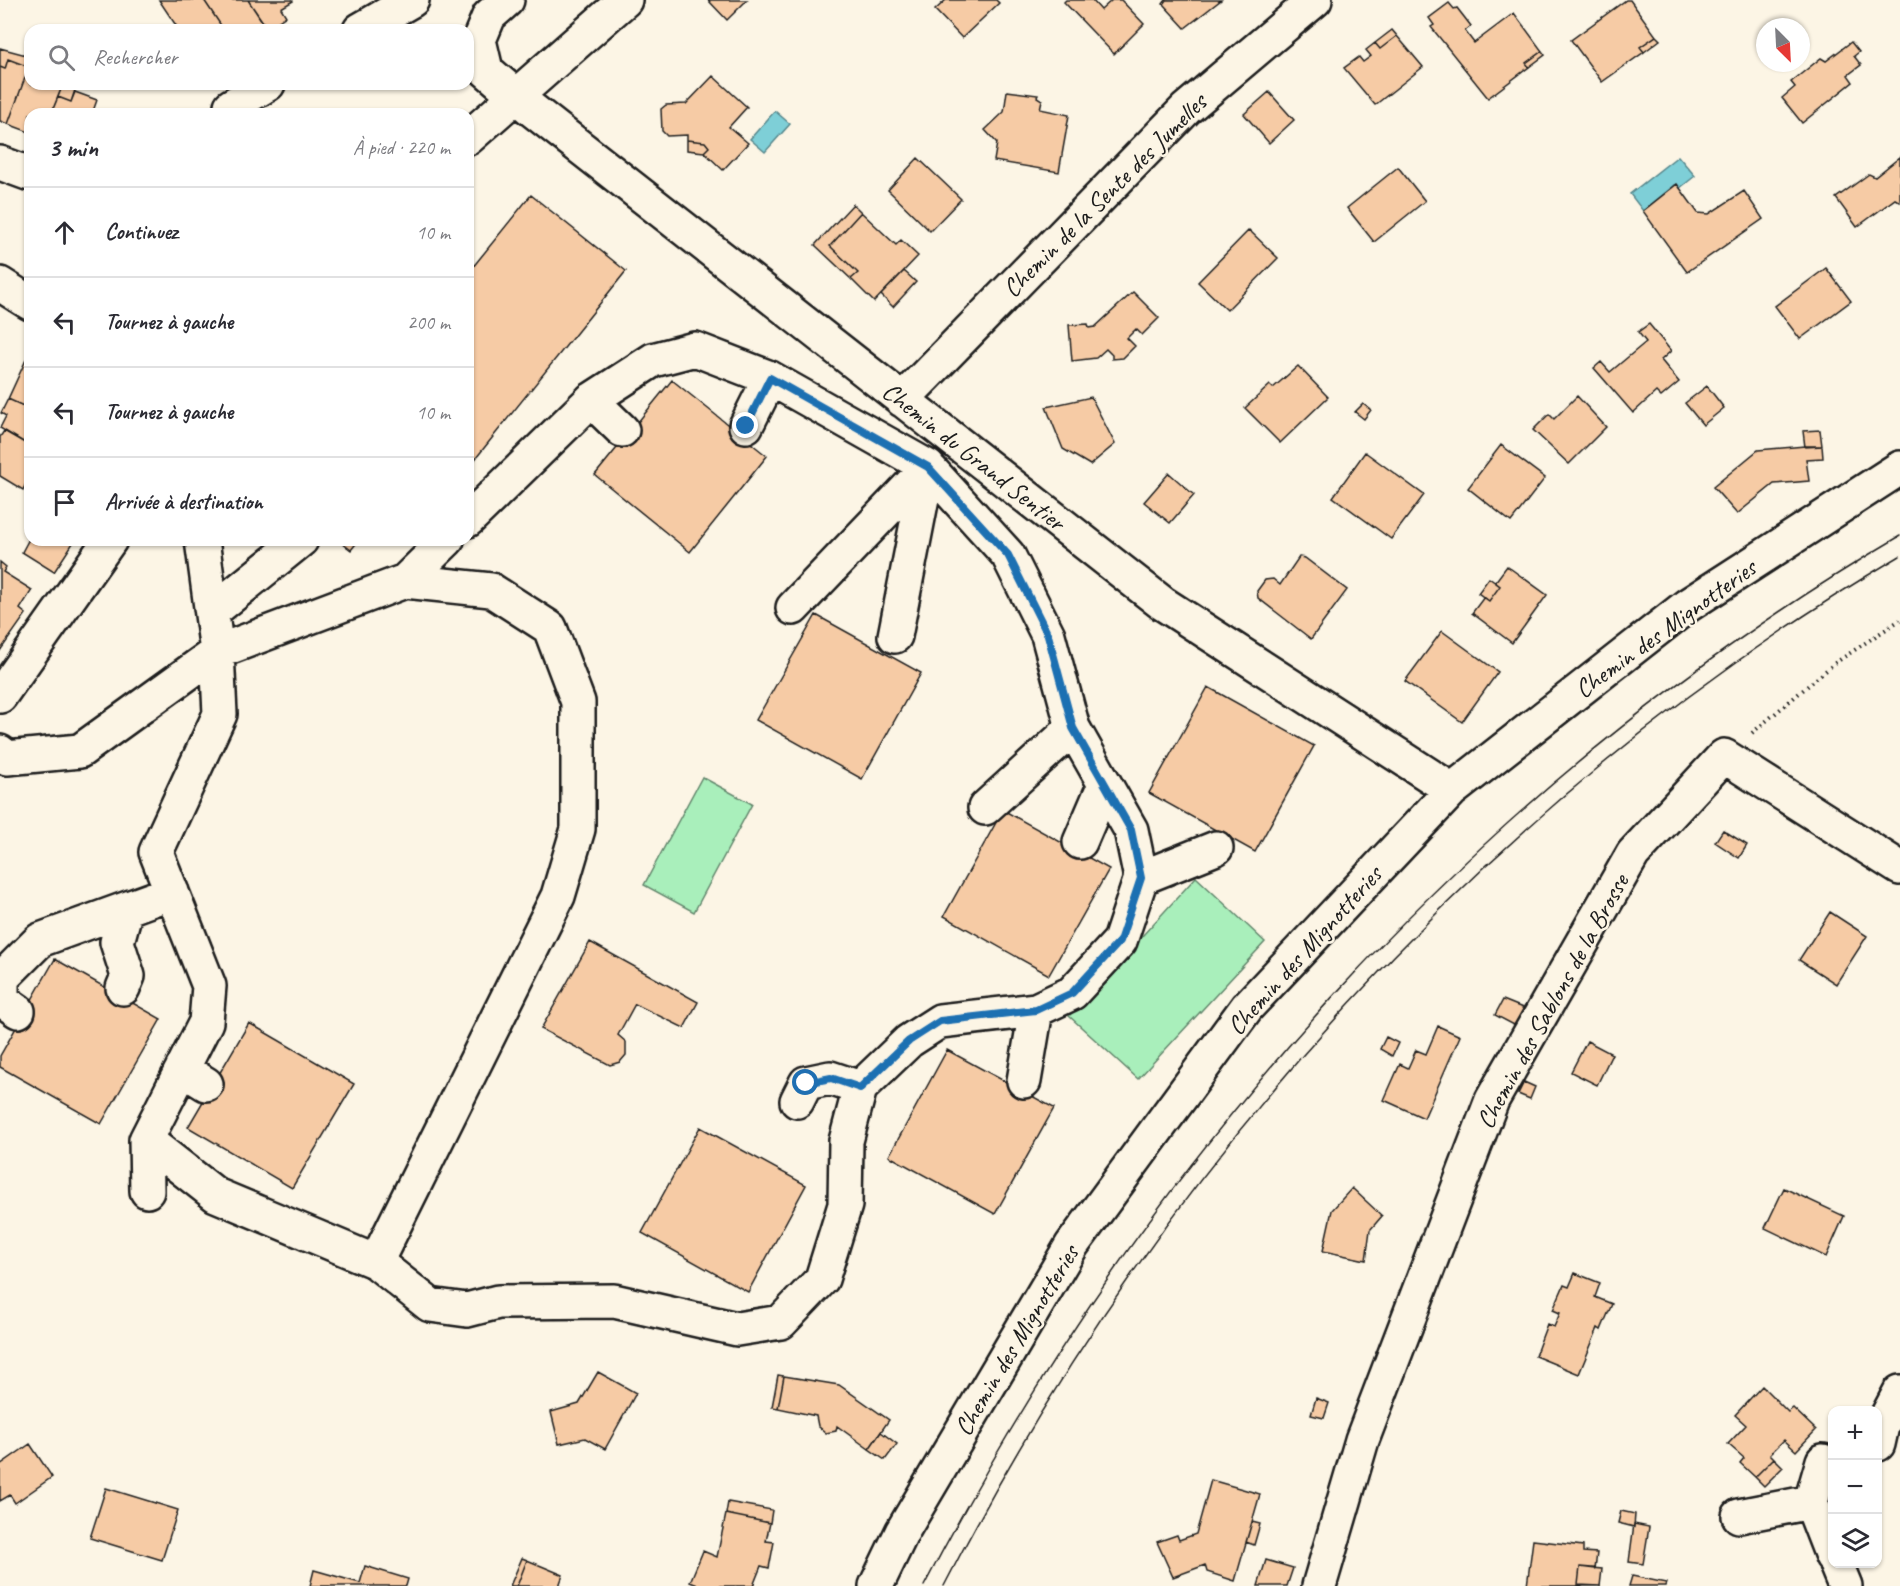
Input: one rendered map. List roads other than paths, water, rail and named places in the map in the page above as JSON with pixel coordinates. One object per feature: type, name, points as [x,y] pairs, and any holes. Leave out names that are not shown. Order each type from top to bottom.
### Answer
[{"type":"street","points":[[370,24],[412,0]]},
{"type":"street","name":"Chemin du Grand Sentier","points":[[507,0],[489,16],[479,40],[486,70],[1161,603],[1452,790]]},
{"type":"street","points":[[474,132],[625,0]]},
{"type":"street","name":"Chemin de la Sente des Jumelles","points":[[902,400],[1186,109],[1315,0]]},
{"type":"street","points":[[231,106],[258,90]]},
{"type":"street","points":[[0,163],[24,172]]},
{"type":"street","points":[[0,284],[24,299]]},
{"type":"street","points":[[146,1140],[216,1195],[376,1262],[430,1305],[467,1310],[498,1302],[614,1301],[737,1329],[781,1322],[822,1279],[845,1205],[846,1141],[860,1088],[909,1041],[940,1021],[1036,1010],[1072,993],[1120,941],[1141,878],[1131,830],[1073,728],[1048,635],[1008,555],[928,467],[770,378],[695,349],[653,360],[591,400],[474,514]]},
{"type":"street","points":[[746,426],[770,378]]},
{"type":"street","points":[[591,400],[622,430]]},
{"type":"street","points":[[793,608],[928,467]]},
{"type":"street","points":[[895,636],[928,467]]},
{"type":"street","name":"Chemin des Mignotteries","points":[[876,1586],[902,1532],[1072,1245],[1247,1007],[1452,790],[1688,605],[1900,468]]},
{"type":"street","points":[[0,696],[106,546]]},
{"type":"street","points":[[147,1191],[146,1140],[194,1076],[206,1022],[208,986],[156,852],[220,714],[217,652],[203,546]]},
{"type":"street","points":[[212,612],[294,546]]},
{"type":"street","points":[[0,752],[7,758],[80,751],[217,652],[405,581],[441,546]]},
{"type":"street","points":[[376,1262],[558,896],[578,829],[578,702],[550,628],[491,590],[405,581]]},
{"type":"street","points":[[985,808],[1073,728]]},
{"type":"street","name":"Chemin des Sablons de la Brosse","points":[[1319,1586],[1362,1440],[1492,1100],[1633,854],[1724,756],[1900,868]]},
{"type":"street","points":[[1080,842],[1104,786]]},
{"type":"street","points":[[1141,878],[1216,848]]},
{"type":"street","points":[[18,1011],[2,1000],[2,978],[40,940],[172,892]]},
{"type":"street","points":[[123,988],[128,976],[117,942],[126,909]]},
{"type":"street","points":[[1024,1081],[1036,1010]]},
{"type":"street","points":[[797,1101],[806,1083],[814,1081],[831,1078],[860,1088]]},
{"type":"street","points":[[1882,1426],[1900,1392]]},
{"type":"street","points":[[1823,1461],[1811,1502],[1828,1544]]},
{"type":"street","points":[[1739,1516],[1811,1502]]},
{"type":"street","points":[[1838,1568],[1845,1586]]},
{"type":"street","points":[[1856,1586],[1857,1568]]},
{"type":"water","points":[[775,111],[790,124],[765,152],[750,139]]},
{"type":"water","points":[[1678,156],[1695,176],[1680,188],[1676,184],[1643,211],[1630,194]]},
{"type":"tram line","points":[[924,1586],[1013,1426],[1112,1274],[1220,1129],[1337,992],[1464,863],[1601,744],[1746,635],[1900,536]]},
{"type":"tram line","points":[[944,1586],[1030,1431],[1127,1281],[1233,1138],[1349,1004],[1474,877],[1608,760],[1750,652],[1900,556]]}]
